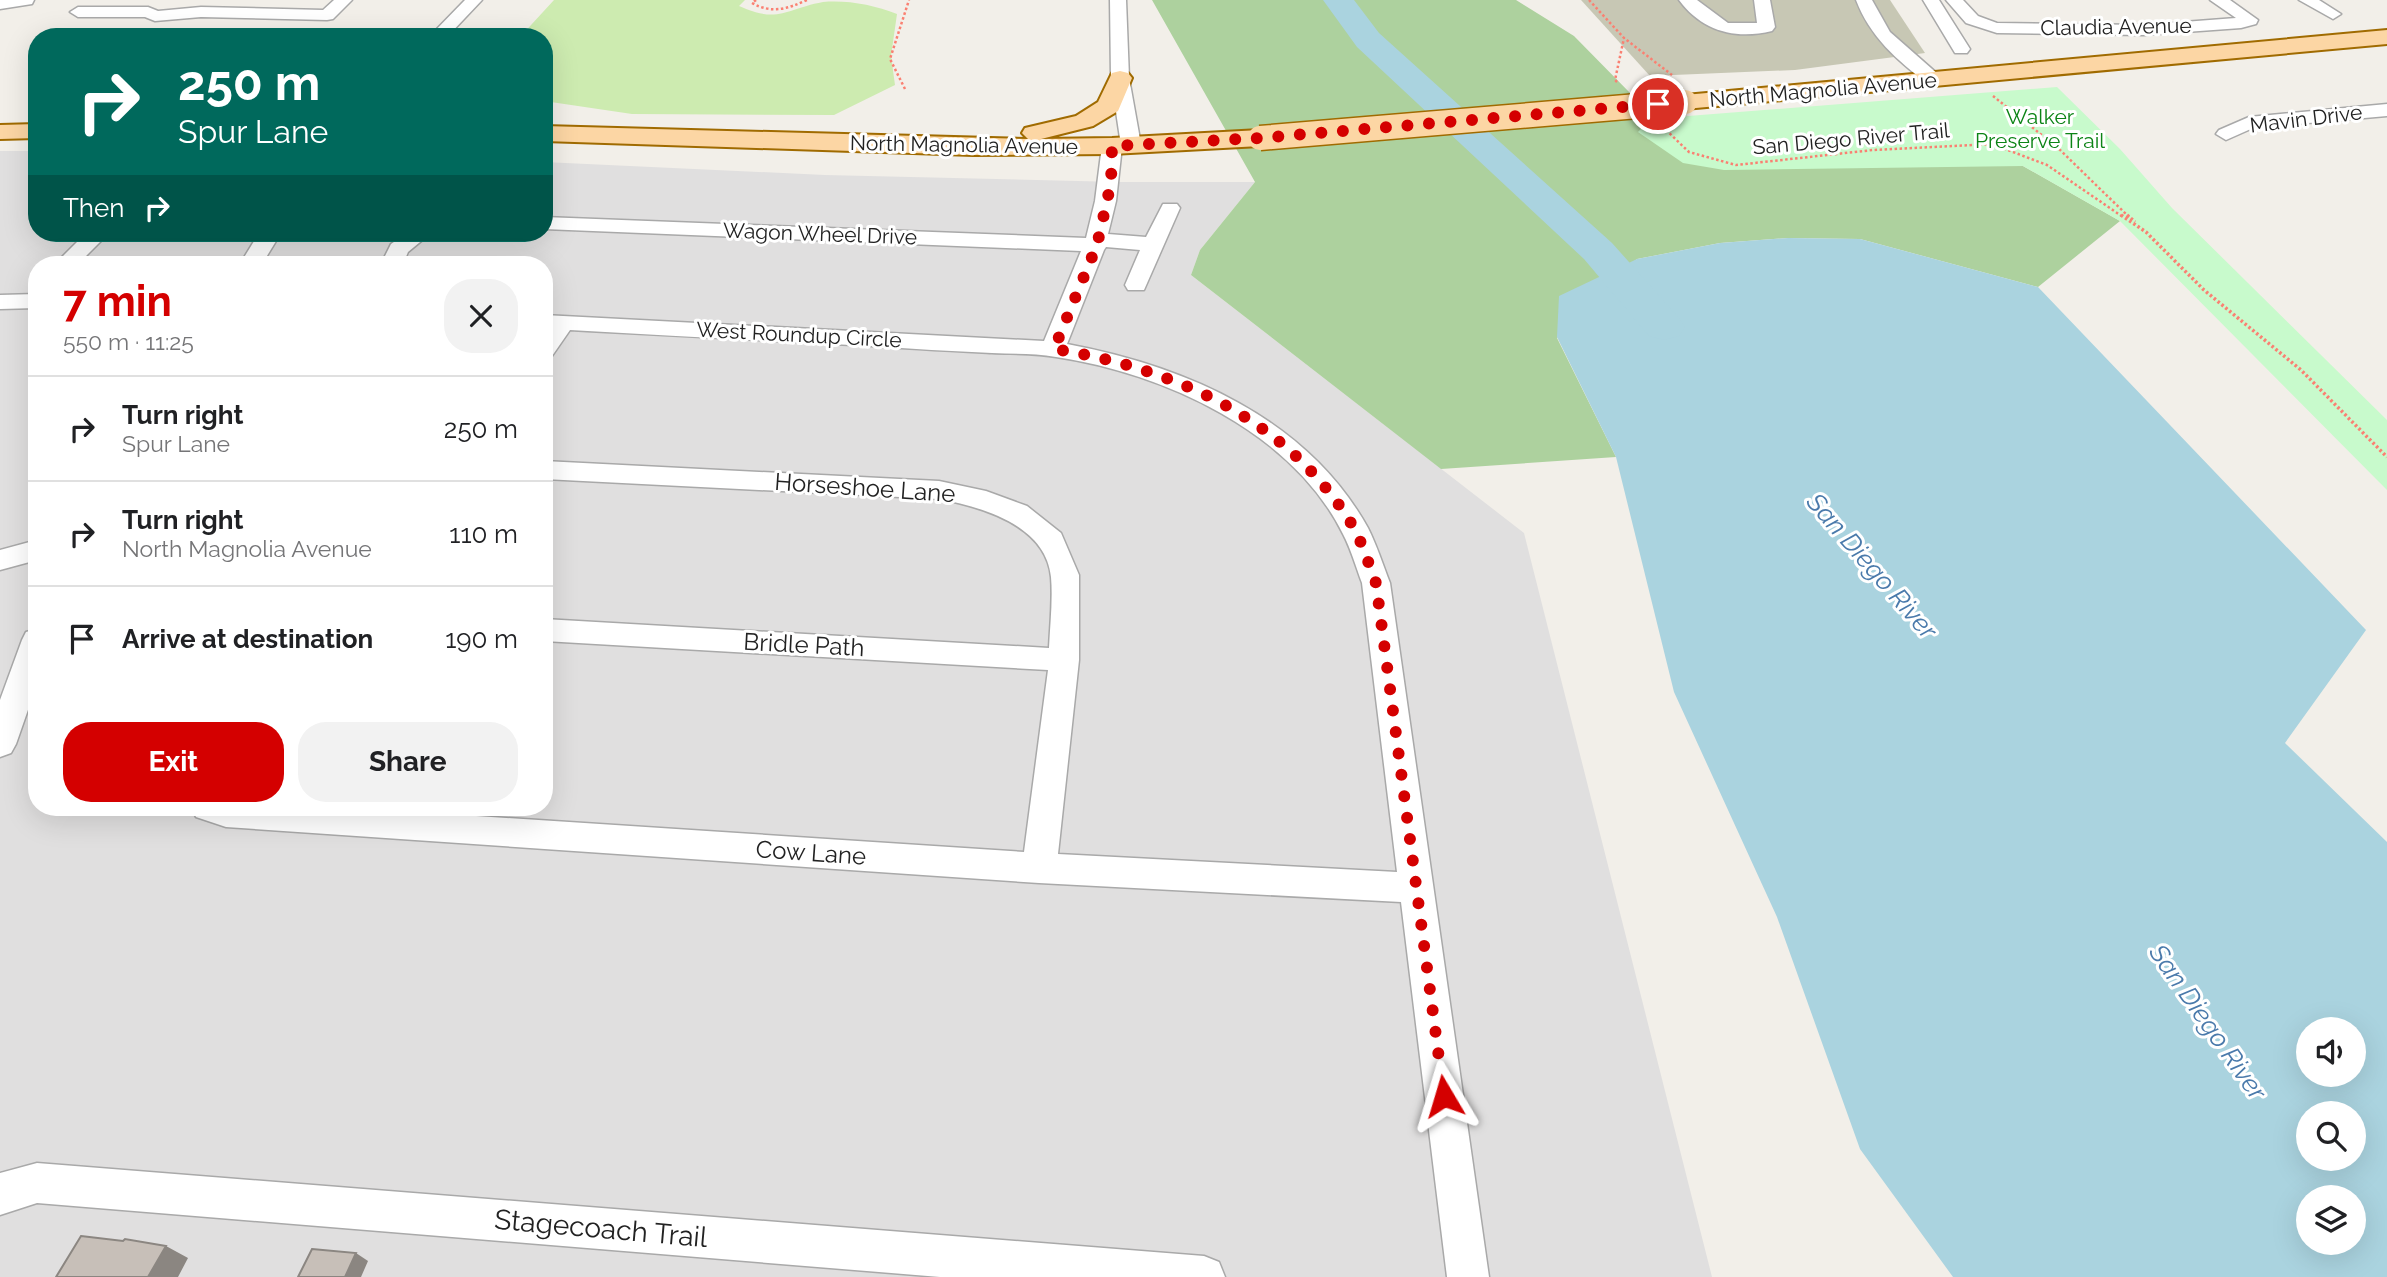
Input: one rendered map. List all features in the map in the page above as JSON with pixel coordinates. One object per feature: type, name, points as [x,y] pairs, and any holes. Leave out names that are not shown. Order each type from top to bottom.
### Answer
[{"type":"main road","name":"North Magnolia Avenue","points":[[553,133],[928,146],[1121,146],[1260,138],[1685,102],[2387,37]]},
{"type":"main road","points":[[928,146],[1052,130],[1084,121],[1109,106],[1120,78]]},
{"type":"main road","points":[[0,132],[28,131]]},
{"type":"street","points":[[0,4],[26,0]]},
{"type":"street","points":[[219,13],[236,0]]},
{"type":"street","points":[[78,12],[169,16],[219,13],[327,15],[344,0]]},
{"type":"street","points":[[446,28],[474,0]]},
{"type":"street","points":[[1054,349],[1097,243],[1121,146],[1118,0]]},
{"type":"street","points":[[1864,0],[1889,45],[1934,80]]},
{"type":"street","points":[[1931,0],[1961,48]]},
{"type":"street","name":"Claudia Avenue","points":[[1954,0],[1968,18],[1980,26],[1997,28],[2144,30],[2241,23],[2250,20],[2218,0]]},
{"type":"street","points":[[2307,0],[2333,14]]},
{"type":"street","points":[[1691,4],[1723,10]]},
{"type":"street","points":[[1691,4],[1712,25],[1724,28],[1760,13]]},
{"type":"street","name":"Mavin Drive","points":[[2226,134],[2249,123],[2387,110]]},
{"type":"street","points":[[1136,285],[1170,208]]},
{"type":"street","name":"Wagon Wheel Drive","points":[[553,223],[1153,244]]},
{"type":"street","points":[[74,256],[89,242]]},
{"type":"street","points":[[396,256],[399,249],[408,242]]},
{"type":"street","points":[[0,325],[23,300]]},
{"type":"street","name":"West Roundup Circle","points":[[554,322],[1054,349],[1091,354],[1171,378],[1234,408],[1271,434],[1324,484],[1355,530],[1376,583],[1468,1277]]},
{"type":"street","name":"Horseshoe Lane","points":[[553,470],[939,490],[977,497],[1017,513],[1051,540],[1065,575],[1064,660],[1040,868]]},
{"type":"street","points":[[0,560],[28,552]]},
{"type":"street","name":"Bridle Path","points":[[553,630],[1064,660]]},
{"type":"street","points":[[0,744],[28,665]]},
{"type":"street","name":"Cow Lane","points":[[270,816],[1040,868],[1416,888]]},
{"type":"street","name":"Stagecoach Trail","points":[[0,1194],[37,1183],[1204,1277]]},
{"type":"path","points":[[756,0],[752,3],[766,12],[790,9],[807,0]]},
{"type":"path","points":[[905,89],[890,59],[909,0]]},
{"type":"path","points":[[1589,0],[1624,38],[1675,76]]},
{"type":"path","points":[[1624,38],[1615,80],[1624,89]]},
{"type":"path","points":[[1969,77],[2058,148],[2146,232]]},
{"type":"path","name":"San Diego River Trail","points":[[1661,125],[1689,152],[1736,165],[1873,150],[1992,144],[2047,165],[2146,232],[2204,289],[2301,370],[2387,457]]},
{"type":"shaded area","points":[[1581,0],[1890,0],[1925,53],[1795,70],[1650,76]]},
{"type":"shaded area","points":[[0,151],[28,151],[28,242],[553,242],[553,162],[825,175],[1119,182],[1255,182],[1200,250],[1191,275],[1524,533],[1712,1277],[0,1277]]},
{"type":"green space","points":[[554,0],[745,0],[739,6],[764,14],[782,13],[823,2],[851,3],[897,14],[891,56],[895,85],[834,115],[632,114],[553,102],[553,28],[528,28]]},
{"type":"green space","points":[[1152,0],[1516,0],[1574,36],[1689,153],[2023,166],[2120,221],[2038,287],[1860,239],[1788,238],[1720,243],[1637,259],[1557,338],[1616,457],[1441,469],[1191,275],[1200,250],[1255,182]]},
{"type":"green space","name":"Walker Preserve Trail","points":[[2057,87],[2120,149],[2172,208],[2387,420],[2387,490],[2120,221],[2023,166],[1724,170],[1683,163],[1638,132],[1650,119]]},
{"type":"water","points":[[1788,238],[1860,239],[2038,287],[2366,630],[2285,743],[2387,842],[2387,1277],[1953,1277],[1860,1149],[1777,917],[1674,692],[1616,457],[1557,337],[1559,296],[1637,259],[1720,243]]},
{"type":"building","points":[[81,1236],[123,1241],[125,1239],[166,1246],[148,1277],[56,1277]]},
{"type":"building","points":[[312,1249],[356,1253],[345,1277],[298,1277]]},
{"type":"waterway","name":"San Diego River","points":[[1338,0],[1368,40],[1598,251],[1664,327]]},
{"type":"route","points":[[1444,1096],[1376,583],[1355,530],[1324,484],[1271,434],[1234,408],[1171,378],[1091,354],[1054,349],[1097,245],[1111,183],[1112,146],[1260,138],[1658,104]]}]
